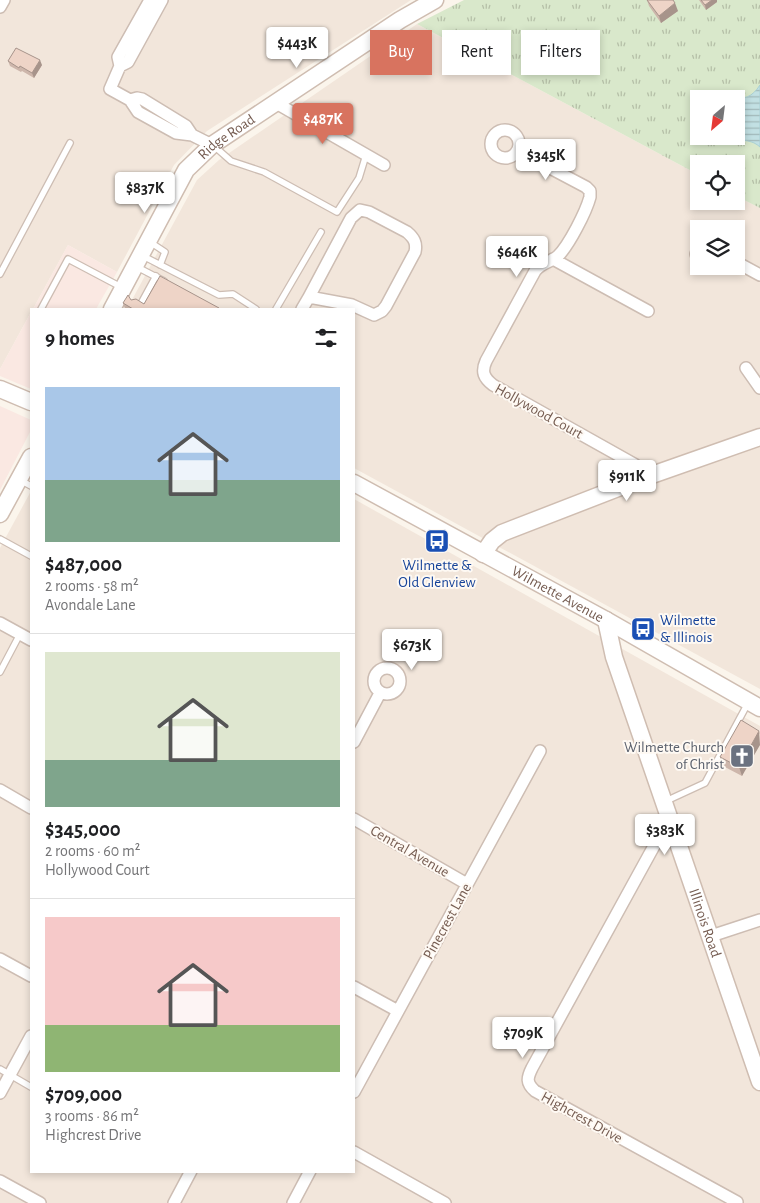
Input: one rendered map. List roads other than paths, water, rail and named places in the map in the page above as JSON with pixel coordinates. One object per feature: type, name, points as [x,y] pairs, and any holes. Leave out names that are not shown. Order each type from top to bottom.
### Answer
[{"type":"street","points":[[0,7],[4,0]]},
{"type":"street","points":[[150,0],[118,57],[120,66],[110,89],[130,100],[138,112],[176,134],[192,134],[212,145]]},
{"type":"street","points":[[120,66],[128,62],[162,0]]},
{"type":"street","name":"Ridge Road","points":[[113,308],[186,170],[212,145],[400,20],[435,0]]},
{"type":"street","points":[[276,103],[384,165]]},
{"type":"street","name":"Hollywood Court","points":[[518,151],[586,187],[590,191],[588,203],[567,244],[553,259],[542,264],[535,271],[486,361],[483,374],[486,380],[493,385],[634,464],[649,476]]},
{"type":"street","points":[[303,308],[309,296],[351,218],[360,210],[370,212],[412,236],[416,246],[415,252],[386,306],[378,314],[374,315],[352,305],[309,296]]},
{"type":"street","points":[[553,259],[648,312]]},
{"type":"street","points":[[745,267],[760,275]]},
{"type":"street","points":[[746,368],[760,388]]},
{"type":"street","points":[[0,390],[30,402]]},
{"type":"street","points":[[483,554],[492,541],[502,533],[649,476],[760,437]]},
{"type":"street","points":[[0,514],[25,482],[30,461]]},
{"type":"street","name":"Wilmette Avenue","points":[[355,484],[606,620],[754,704]]},
{"type":"street","name":"Illinois Road","points":[[606,620],[614,657],[760,1082]]},
{"type":"street","points":[[0,623],[30,639]]},
{"type":"street","points":[[355,740],[380,693]]},
{"type":"street","name":"Pinecrest Lane","points":[[355,1090],[540,751]]},
{"type":"street","points":[[0,790],[30,807]]},
{"type":"street","name":"Central Avenue","points":[[355,820],[467,884]]},
{"type":"street","name":"Highcrest Drive","points":[[674,833],[658,840],[654,846],[532,1068],[528,1084],[535,1091],[738,1202]]},
{"type":"street","points":[[711,936],[760,920]]},
{"type":"street","points":[[0,959],[30,975]]},
{"type":"street","points":[[355,988],[398,1011]]},
{"type":"street","points":[[0,1093],[5,1072],[30,1037]]},
{"type":"street","points":[[355,1153],[445,1203]]},
{"type":"street","points":[[174,1203],[188,1173]]},
{"type":"street","points":[[293,1203],[309,1173]]},
{"type":"street","points":[[0,1181],[40,1203]]},
{"type":"lane","points":[[0,274],[70,143]]},
{"type":"lane","points":[[212,145],[232,161],[264,172],[337,212],[359,178],[366,155]]},
{"type":"lane","points":[[277,308],[321,232]]},
{"type":"lane","points":[[142,254],[165,252],[160,265]]},
{"type":"lane","points":[[142,254],[219,296],[232,294],[254,308]]},
{"type":"lane","points":[[142,254],[156,276],[174,286]]},
{"type":"lane","points":[[42,308],[68,259],[123,288]]},
{"type":"lane","points":[[139,308],[156,276]]},
{"type":"lane","points":[[0,539],[30,555]]},
{"type":"lane","points":[[0,672],[20,634]]},
{"type":"lane","points":[[663,802],[705,783],[754,704]]},
{"type":"lane","points":[[5,1072],[30,1086]]},
{"type":"water","points":[[760,85],[760,147],[745,141],[745,98],[754,93]]},
{"type":"place","name":"Wilmette & Old Glenview","points":[[437,541]]},
{"type":"place","name":"Wilmette & Illinois","points":[[643,629]]},
{"type":"place","name":"Wilmette Church of Christ","points":[[742,756]]}]
